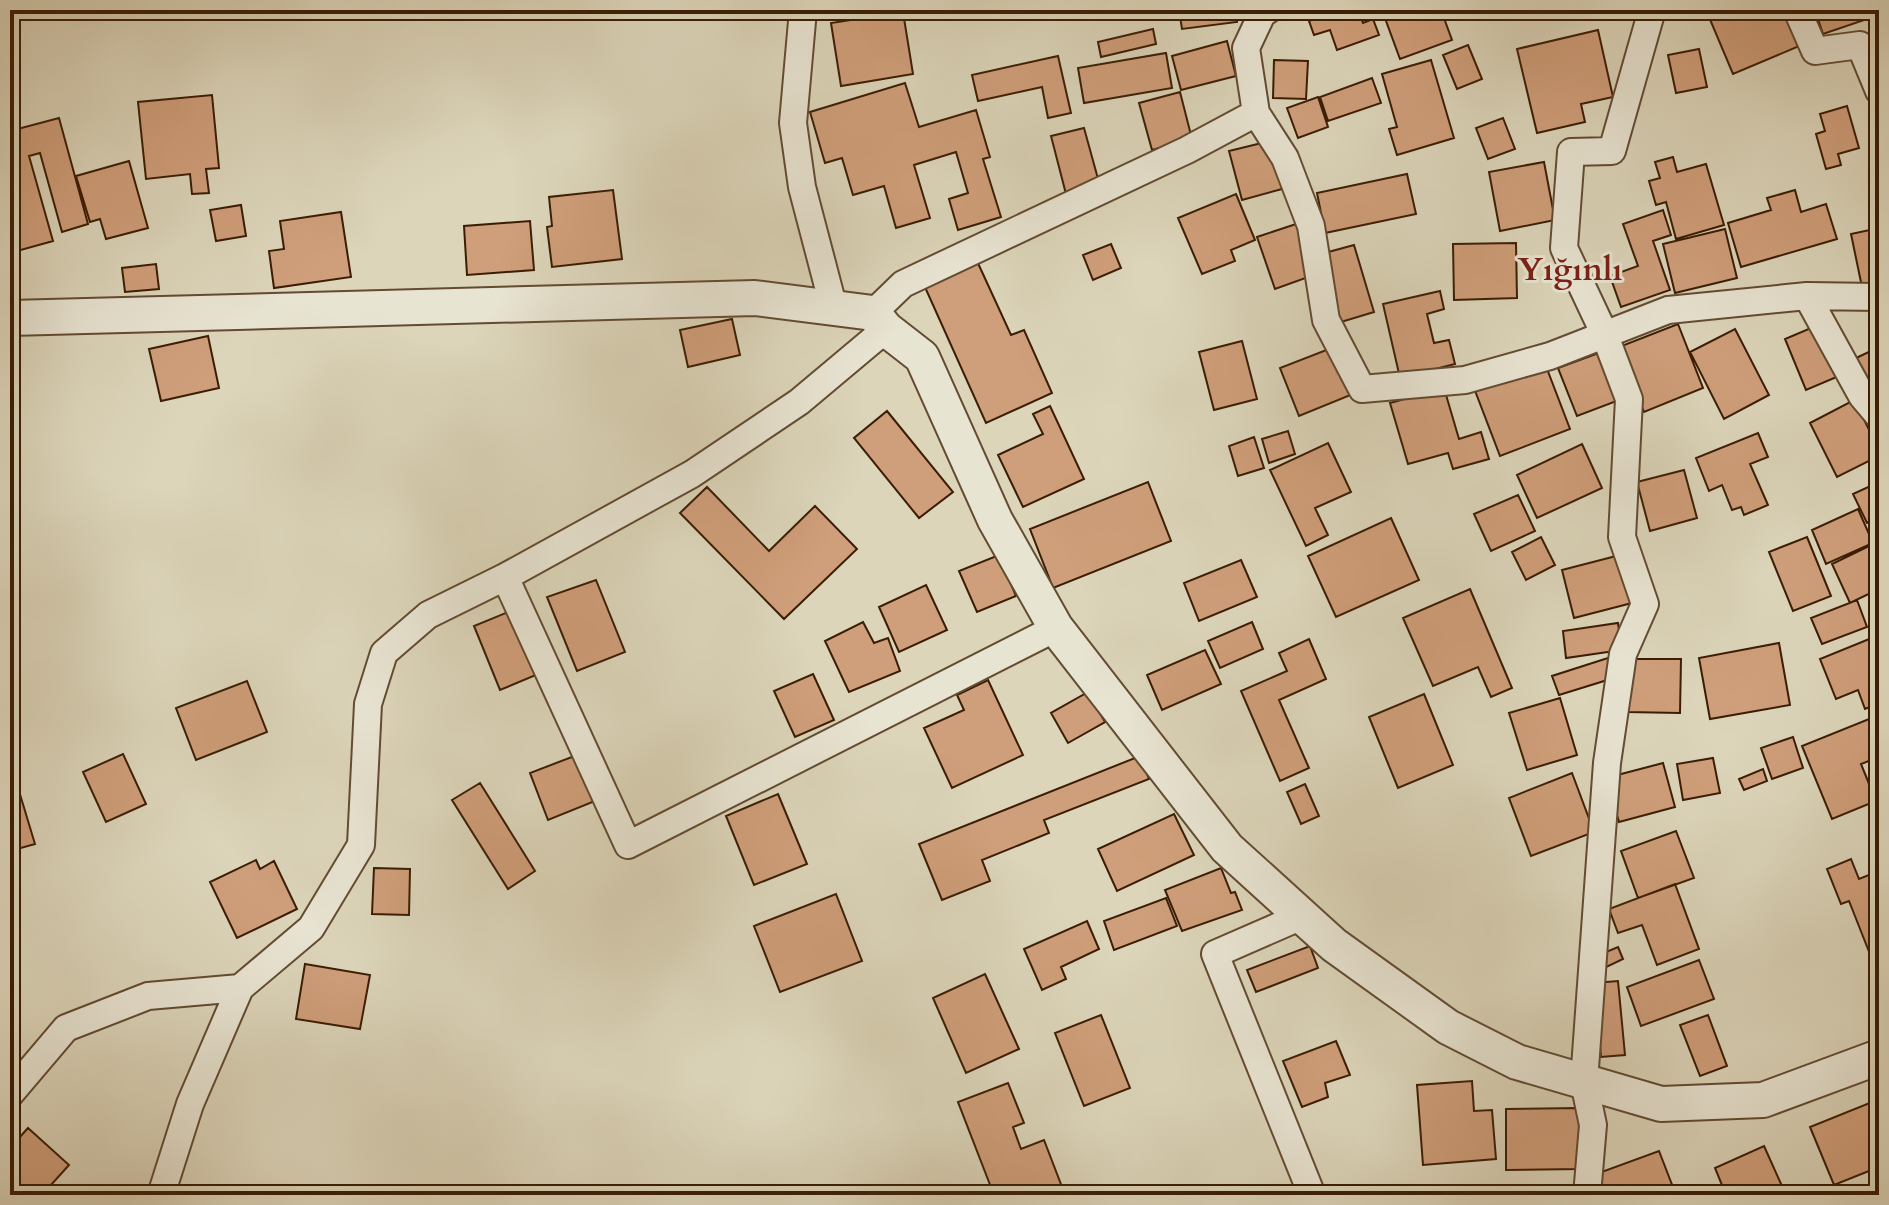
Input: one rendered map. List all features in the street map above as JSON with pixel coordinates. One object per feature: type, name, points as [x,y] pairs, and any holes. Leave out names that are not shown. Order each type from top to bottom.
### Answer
[{"type":"street","points":[[803,10],[793,123],[802,187],[834,309]]},
{"type":"street","points":[[1268,10],[1262,14],[1246,48],[1256,113],[1285,158],[1311,226],[1326,320],[1362,389],[1465,380],[1550,356],[1668,310],[1807,296],[1879,297]]},
{"type":"street","points":[[1587,1195],[1593,1125],[1584,1082],[1607,763],[1623,654],[1645,604],[1622,537],[1629,399],[1604,333],[1564,248],[1571,152],[1612,151],[1652,10]]},
{"type":"street","points":[[1797,10],[1815,51],[1860,45],[1879,91]]},
{"type":"street","points":[[161,1195],[190,1104],[240,988],[311,928],[361,845],[368,704],[384,653],[428,615],[505,577],[692,474],[799,402],[879,321],[903,284],[1187,150],[1256,113]]},
{"type":"street","points":[[1807,296],[1862,396],[1879,416]]},
{"type":"street","points":[[10,318],[755,298],[834,309],[879,321],[922,357],[995,520],[1056,628],[1227,848],[1334,945],[1448,1027],[1517,1062],[1661,1104],[1763,1100],[1879,1057]]},
{"type":"street","points":[[505,577],[628,845],[1056,628]]},
{"type":"street","points":[[1302,916],[1215,954],[1312,1195]]},
{"type":"street","points":[[10,1094],[66,1028],[148,996],[240,988]]},
{"type":"building","points":[[1179,10],[1236,10],[1237,22],[1182,29]]},
{"type":"building","points":[[1318,10],[1358,10],[1363,23],[1373,19],[1379,35],[1337,50],[1330,30],[1314,35],[1309,21],[1320,17]]},
{"type":"building","points":[[1382,10],[1441,10],[1452,40],[1400,59]]},
{"type":"building","points":[[1539,10],[1581,10],[1541,19]]},
{"type":"building","points":[[1706,10],[1790,10],[1804,44],[1733,74]]},
{"type":"building","points":[[1815,10],[1877,10],[1879,15],[1823,34]]},
{"type":"building","points":[[903,12],[913,74],[841,86],[831,23]]},
{"type":"building","points":[[1153,29],[1156,44],[1101,57],[1098,42]]},
{"type":"building","points":[[1598,30],[1613,97],[1581,104],[1585,122],[1537,133],[1517,49]]},
{"type":"building","points":[[1227,41],[1236,76],[1181,90],[1172,56]]},
{"type":"building","points":[[1468,45],[1482,79],[1457,89],[1443,55]]},
{"type":"building","points":[[1699,49],[1707,87],[1676,93],[1668,55]]},
{"type":"building","points":[[1166,53],[1172,88],[1084,103],[1078,68]]},
{"type":"building","points":[[1058,56],[1071,113],[1048,118],[1042,87],[978,101],[972,75]]},
{"type":"building","points":[[1274,60],[1308,61],[1306,99],[1273,98]]},
{"type":"building","points":[[1431,60],[1454,138],[1397,155],[1389,129],[1397,127],[1382,74]]},
{"type":"building","points":[[1372,78],[1381,103],[1328,121],[1320,97]]},
{"type":"building","points":[[905,83],[919,127],[976,110],[990,157],[983,159],[1001,217],[958,230],[949,199],[968,193],[956,152],[914,165],[930,218],[896,228],[884,186],[853,195],[842,158],[825,163],[810,112]]},
{"type":"building","points":[[1180,92],[1192,139],[1152,150],[1139,103]]},
{"type":"building","points":[[212,95],[219,168],[206,169],[209,193],[192,194],[190,174],[146,179],[138,102]]},
{"type":"building","points":[[1318,97],[1328,127],[1298,138],[1287,108]]},
{"type":"building","points":[[1847,106],[1859,148],[1838,154],[1841,165],[1826,169],[1816,134],[1825,131],[1820,114]]},
{"type":"building","points":[[59,118],[88,224],[62,232],[40,153],[29,156],[53,241],[10,253],[10,131]]},
{"type":"building","points":[[1503,118],[1515,149],[1488,159],[1476,128]]},
{"type":"building","points":[[1084,128],[1100,186],[1066,194],[1051,136]]},
{"type":"building","points":[[1270,141],[1282,189],[1242,200],[1229,151]]},
{"type":"building","points":[[1673,157],[1677,172],[1706,164],[1724,225],[1676,239],[1666,202],[1656,205],[1649,181],[1660,178],[1655,162]]},
{"type":"building","points":[[129,161],[148,228],[106,239],[100,219],[90,222],[76,176]]},
{"type":"building","points":[[1544,162],[1555,220],[1500,231],[1489,172]]},
{"type":"building","points":[[1407,174],[1416,214],[1325,233],[1317,193]]},
{"type":"building","points":[[613,190],[622,259],[552,267],[547,227],[552,226],[549,197]]},
{"type":"building","points":[[1795,190],[1801,212],[1826,204],[1837,239],[1741,267],[1728,223],[1771,210],[1767,198]]},
{"type":"building","points":[[1236,194],[1255,240],[1231,250],[1235,261],[1202,274],[1178,218]]},
{"type":"building","points":[[241,205],[246,236],[216,241],[210,210]]},
{"type":"building","points":[[1663,210],[1671,235],[1653,241],[1670,290],[1621,307],[1610,276],[1638,266],[1623,224]]},
{"type":"building","points":[[341,212],[351,277],[274,288],[269,251],[284,249],[280,221]]},
{"type":"building","points":[[530,221],[534,270],[467,275],[464,226]]},
{"type":"building","points":[[1296,224],[1314,275],[1275,289],[1257,237]]},
{"type":"building","points":[[1879,228],[1879,284],[1862,287],[1851,234]]},
{"type":"building","points":[[1725,229],[1737,278],[1675,293],[1663,244]]},
{"type":"building","points":[[1516,243],[1517,298],[1454,300],[1453,244]]},
{"type":"building","points":[[1111,244],[1121,268],[1093,280],[1083,255]]},
{"type":"building","points":[[1354,245],[1374,312],[1341,322],[1321,254]]},
{"type":"building","points":[[977,261],[1011,335],[1024,330],[1052,393],[986,423],[924,285]]},
{"type":"building","points":[[156,264],[159,289],[125,292],[122,268]]},
{"type":"building","points":[[1440,291],[1444,309],[1427,314],[1434,343],[1449,340],[1455,364],[1400,378],[1383,304]]},
{"type":"building","points":[[732,319],[740,355],[688,367],[680,330]]},
{"type":"building","points":[[1678,324],[1703,388],[1644,412],[1619,347]]},
{"type":"building","points":[[1818,325],[1839,376],[1806,390],[1785,339]]},
{"type":"building","points":[[1735,329],[1769,395],[1724,419],[1690,352]]},
{"type":"building","points":[[208,336],[219,388],[161,401],[149,349]]},
{"type":"building","points":[[1242,341],[1257,399],[1214,410],[1199,352]]},
{"type":"building","points":[[1334,347],[1353,394],[1299,416],[1280,368]]},
{"type":"building","points":[[1879,347],[1879,403],[1854,359]]},
{"type":"building","points":[[1604,351],[1622,399],[1577,416],[1558,368]]},
{"type":"building","points":[[1544,361],[1570,429],[1500,456],[1474,388]]},
{"type":"building","points":[[1444,388],[1459,439],[1481,432],[1489,459],[1453,469],[1448,453],[1408,464],[1390,403]]},
{"type":"building","points":[[1854,400],[1879,449],[1879,456],[1837,477],[1810,423]]},
{"type":"building","points":[[1050,406],[1084,479],[1023,507],[998,455],[1043,434],[1033,414]]},
{"type":"building","points":[[887,411],[953,492],[919,518],[854,438]]},
{"type":"building","points":[[1288,431],[1295,454],[1269,463],[1262,439]]},
{"type":"building","points":[[1758,433],[1768,457],[1750,464],[1768,505],[1744,515],[1741,507],[1732,510],[1722,485],[1709,491],[1696,458]]},
{"type":"building","points":[[1254,437],[1264,468],[1238,476],[1229,446]]},
{"type":"building","points":[[1328,443],[1351,492],[1315,508],[1328,535],[1306,546],[1270,470]]},
{"type":"building","points":[[1582,444],[1602,488],[1537,518],[1517,475]]},
{"type":"building","points":[[1684,470],[1697,518],[1650,531],[1637,482]]},
{"type":"building","points":[[1148,482],[1171,541],[1053,588],[1030,529]]},
{"type":"building","points":[[1879,482],[1879,517],[1867,523],[1853,494]]},
{"type":"building","points":[[707,487],[769,551],[815,506],[857,549],[784,619],[680,513]]},
{"type":"building","points":[[1518,495],[1535,531],[1491,551],[1474,514]]},
{"type":"building","points":[[1858,509],[1873,543],[1826,564],[1812,530]]},
{"type":"building","points":[[1391,518],[1419,580],[1336,617],[1308,556]]},
{"type":"building","points":[[1541,537],[1555,565],[1526,580],[1512,552]]},
{"type":"building","points":[[1807,537],[1831,596],[1793,611],[1769,552]]},
{"type":"building","points":[[1869,546],[1879,569],[1879,589],[1850,603],[1832,564]]},
{"type":"building","points":[[999,555],[1016,596],[977,612],[959,571]]},
{"type":"building","points":[[1620,555],[1632,603],[1574,618],[1562,570]]},
{"type":"building","points":[[1241,560],[1257,597],[1199,621],[1184,583]]},
{"type":"building","points":[[596,580],[625,652],[577,671],[547,597]]},
{"type":"building","points":[[926,585],[947,630],[899,652],[879,607]]},
{"type":"building","points":[[1470,589],[1512,688],[1491,697],[1478,667],[1433,686],[1403,618]]},
{"type":"building","points":[[1857,600],[1867,627],[1822,644],[1811,618]]},
{"type":"building","points":[[518,608],[543,672],[500,690],[474,626]]},
{"type":"building","points":[[863,622],[874,643],[888,638],[900,671],[849,692],[825,641]]},
{"type":"building","points":[[1252,622],[1263,649],[1220,668],[1208,641]]},
{"type":"building","points":[[1618,623],[1622,650],[1566,658],[1563,631]]},
{"type":"building","points":[[1879,635],[1879,703],[1865,709],[1858,690],[1836,699],[1820,659]]},
{"type":"building","points":[[1309,639],[1326,679],[1279,700],[1309,768],[1280,781],[1241,691],[1287,671],[1279,653]]},
{"type":"building","points":[[1779,643],[1790,705],[1710,719],[1699,658]]},
{"type":"building","points":[[1205,650],[1221,684],[1162,710],[1147,675]]},
{"type":"building","points":[[1611,657],[1617,677],[1559,695],[1552,676]]},
{"type":"building","points":[[1627,659],[1681,659],[1680,713],[1627,712]]},
{"type":"building","points":[[813,674],[834,720],[795,737],[774,691]]},
{"type":"building","points":[[988,680],[1023,755],[952,788],[924,728],[964,710],[957,695]]},
{"type":"building","points":[[247,681],[267,732],[196,760],[176,708]]},
{"type":"building","points":[[1088,692],[1105,722],[1068,743],[1051,713]]},
{"type":"building","points":[[1424,694],[1453,765],[1398,788],[1369,717]]},
{"type":"building","points":[[1560,698],[1577,755],[1527,770],[1509,713]]},
{"type":"building","points":[[1869,719],[1879,743],[1879,757],[1861,764],[1876,801],[1832,819],[1802,746]]},
{"type":"building","points":[[1793,737],[1803,768],[1772,779],[1761,748]]},
{"type":"building","points":[[123,754],[146,804],[106,822],[83,772]]},
{"type":"building","points":[[577,755],[595,801],[548,820],[530,773]]},
{"type":"building","points":[[1140,756],[1149,779],[1044,820],[1049,833],[982,860],[990,881],[942,900],[919,844]]},
{"type":"building","points":[[1713,758],[1720,793],[1683,800],[1677,764]]},
{"type":"building","points":[[1663,763],[1675,807],[1619,822],[1606,778]]},
{"type":"building","points":[[1763,769],[1767,781],[1744,790],[1739,779]]},
{"type":"building","points":[[1572,773],[1594,832],[1531,856],[1509,798]]},
{"type":"building","points":[[480,783],[535,871],[508,889],[452,800]]},
{"type":"building","points":[[1305,784],[1319,816],[1301,824],[1287,792]]},
{"type":"building","points":[[19,791],[35,844],[10,851],[10,794]]},
{"type":"building","points":[[778,794],[807,864],[754,885],[726,816]]},
{"type":"building","points":[[1174,814],[1194,855],[1117,891],[1098,849]]},
{"type":"building","points":[[1676,831],[1694,878],[1638,898],[1621,851]]},
{"type":"building","points":[[1851,859],[1859,879],[1879,871],[1879,977],[1849,901],[1841,904],[1827,869]]},
{"type":"building","points":[[256,860],[260,869],[274,861],[297,909],[237,938],[210,882]]},
{"type":"building","points":[[374,868],[410,869],[409,915],[372,914]]},
{"type":"building","points":[[1221,868],[1242,910],[1182,931],[1165,890]]},
{"type":"building","points":[[1675,884],[1699,949],[1657,965],[1642,925],[1618,933],[1609,909]]},
{"type":"building","points":[[836,894],[862,961],[780,992],[754,926]]},
{"type":"building","points":[[1166,898],[1177,926],[1114,950],[1104,921]]},
{"type":"building","points":[[1087,921],[1099,949],[1061,967],[1066,979],[1042,990],[1024,949]]},
{"type":"building","points":[[1310,946],[1318,968],[1256,992],[1247,970]]},
{"type":"building","points":[[1618,947],[1623,959],[1600,970],[1594,957]]},
{"type":"building","points":[[1699,960],[1714,999],[1641,1026],[1627,987]]},
{"type":"building","points":[[305,964],[370,975],[360,1029],[296,1019]]},
{"type":"building","points":[[985,974],[1019,1049],[966,1073],[933,998]]},
{"type":"building","points":[[1618,981],[1625,1055],[1601,1057],[1594,983]]},
{"type":"building","points":[[1101,1015],[1130,1088],[1084,1106],[1055,1033]]},
{"type":"building","points":[[1708,1015],[1727,1066],[1700,1076],[1680,1025]]},
{"type":"building","points":[[1336,1041],[1350,1075],[1325,1083],[1328,1097],[1302,1107],[1283,1061]]},
{"type":"building","points":[[1472,1081],[1474,1111],[1492,1110],[1496,1159],[1423,1165],[1417,1085]]},
{"type":"building","points":[[1008,1083],[1024,1123],[1013,1127],[1021,1149],[1044,1140],[1062,1187],[1041,1195],[994,1195],[958,1102]]},
{"type":"building","points":[[1872,1102],[1879,1120],[1879,1167],[1834,1185],[1810,1127]]},
{"type":"building","points":[[1579,1108],[1580,1169],[1506,1170],[1506,1109]]},
{"type":"building","points":[[28,1128],[69,1165],[42,1195],[19,1195],[10,1187],[10,1148]]},
{"type":"building","points":[[1764,1146],[1786,1195],[1726,1195],[1715,1168]]},
{"type":"building","points":[[1659,1151],[1676,1195],[1604,1195],[1596,1174]]},
{"type":"district","name":"Yığınlı","points":[[1570,270]]}]
